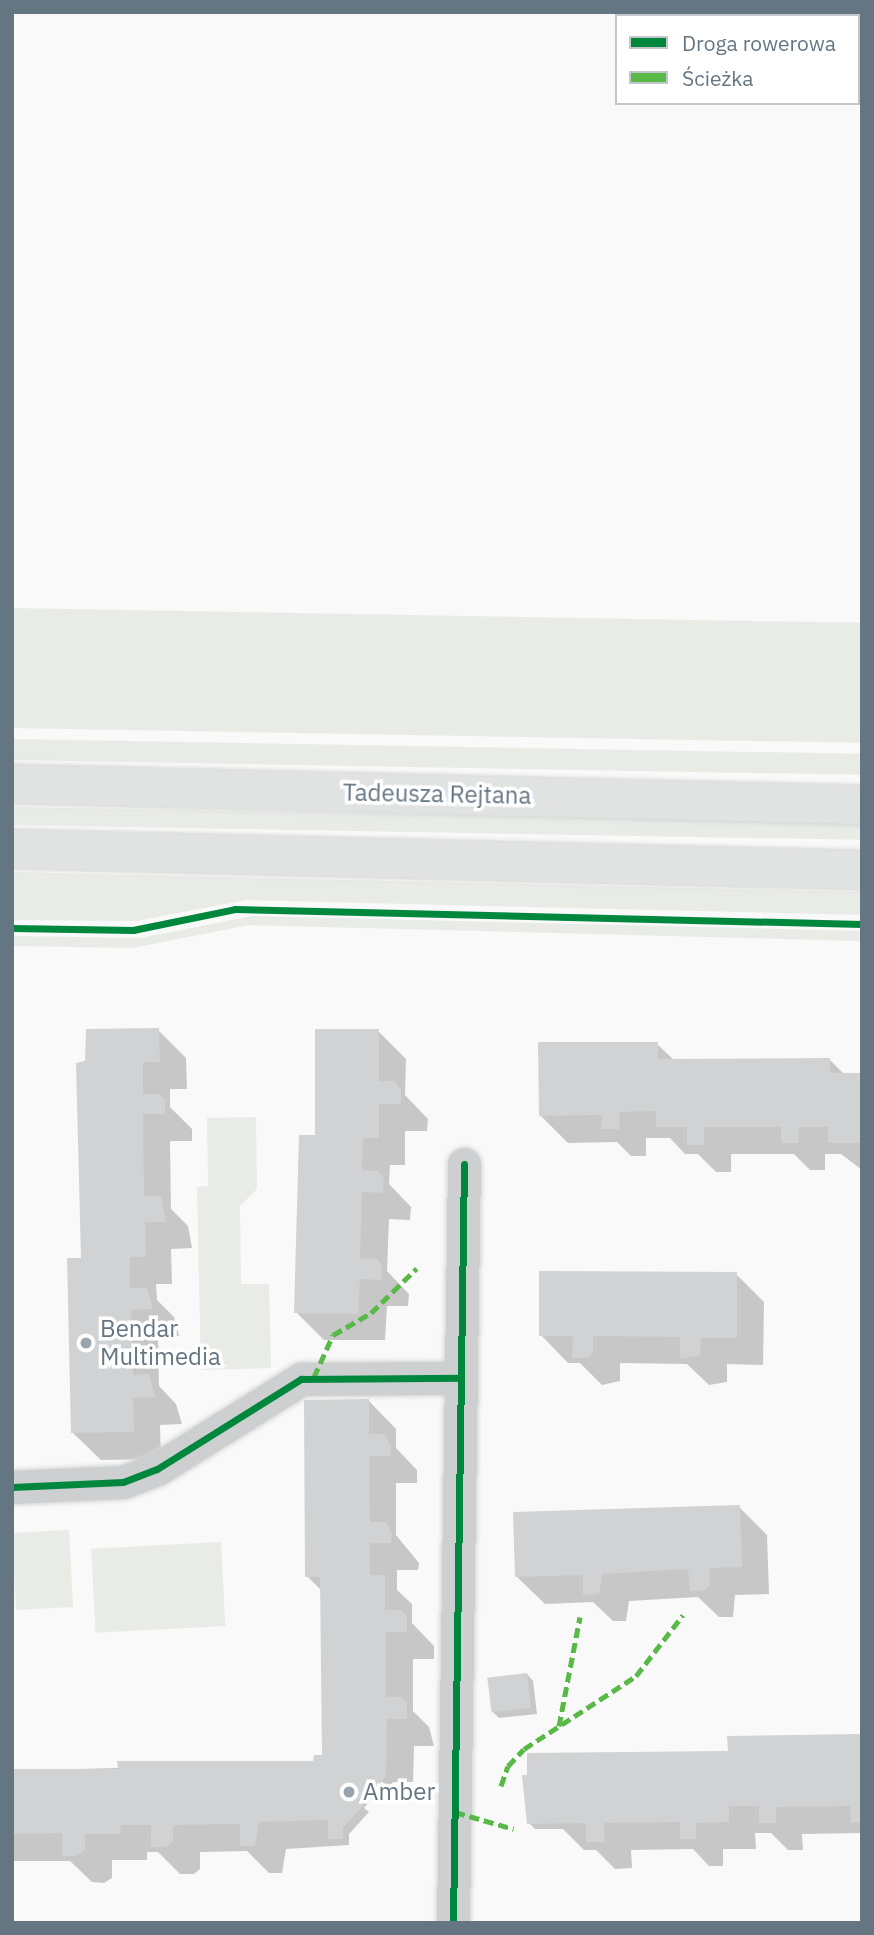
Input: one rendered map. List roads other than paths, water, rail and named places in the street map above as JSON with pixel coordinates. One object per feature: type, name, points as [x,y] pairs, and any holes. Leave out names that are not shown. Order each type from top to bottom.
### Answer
[{"type":"main road","name":"Tadeusza Rejtana","points":[[12,784],[862,805]]},
{"type":"main road","points":[[12,849],[862,870]]},
{"type":"street","points":[[453,1923],[464,1164]]},
{"type":"street","points":[[12,1487],[123,1482],[157,1469],[301,1380],[461,1378]]},
{"type":"place","name":"Bendar Multimedia","points":[[86,1343]]},
{"type":"place","name":"Amber","points":[[349,1792]]}]
